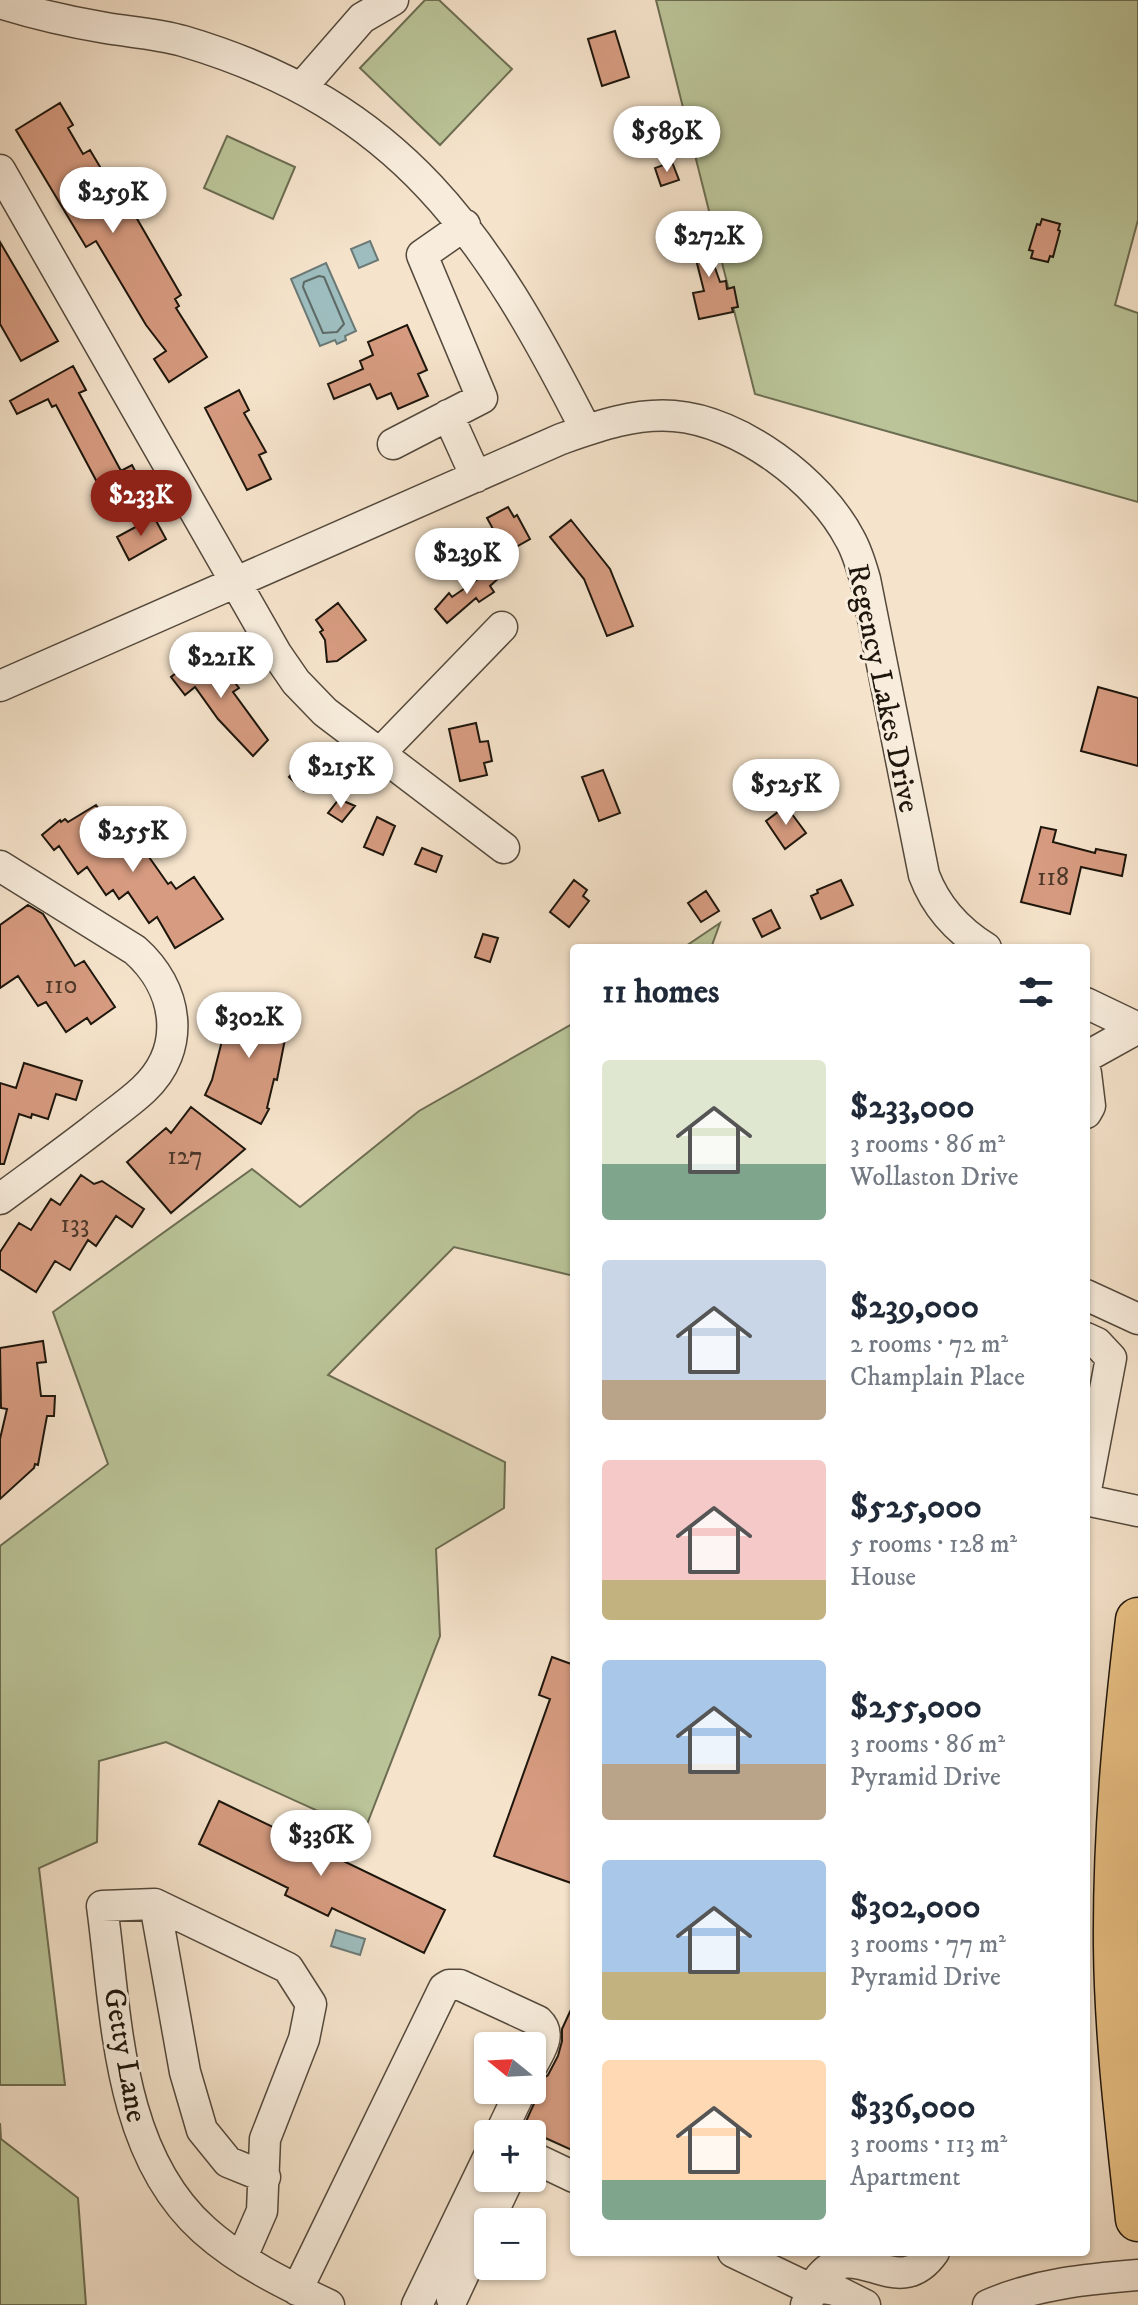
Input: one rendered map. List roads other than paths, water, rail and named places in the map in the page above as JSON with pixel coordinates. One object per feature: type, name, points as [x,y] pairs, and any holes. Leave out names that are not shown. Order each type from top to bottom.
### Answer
[{"type":"highway","points":[[1138,1620],[1121,1787],[1116,1948],[1121,2068],[1138,2219]]},
{"type":"street","points":[[301,88],[364,9],[393,0]]},
{"type":"street","points":[[0,3],[84,24],[178,39],[244,62],[344,112],[431,186],[465,225],[509,289],[586,430]]},
{"type":"street","points":[[0,170],[276,653],[296,682],[325,712],[504,848]]},
{"type":"street","points":[[393,444],[482,398],[422,255],[465,225]]},
{"type":"street","points":[[448,415],[476,477]]},
{"type":"street","name":"Regency Lakes Drive","points":[[0,686],[586,430],[645,416],[676,416],[700,421],[731,431],[759,447],[801,479],[835,514],[854,548],[865,579],[924,875],[945,914],[980,944]]},
{"type":"street","points":[[379,754],[502,627]]},
{"type":"street","points":[[0,866],[135,950],[163,982],[172,1015],[171,1036],[164,1060],[143,1090],[0,1199]]},
{"type":"street","points":[[1090,1005],[1138,1028]]},
{"type":"street","points":[[1090,1055],[1138,1028]]},
{"type":"street","points":[[1090,1297],[1138,1319]]},
{"type":"street","points":[[1090,1340],[1111,1358],[1090,1469]]},
{"type":"street","points":[[1090,1501],[1138,1511]]},
{"type":"street","points":[[155,1904],[185,2072],[202,2130],[228,2162],[265,2177]]},
{"type":"street","points":[[155,1904],[288,1968],[311,2004],[304,2039],[265,2139],[262,2211],[242,2257]]},
{"type":"street","name":"Getty Lane","points":[[155,1904],[102,1906],[122,2056],[141,2136],[180,2205],[204,2229],[254,2267],[329,2305]]},
{"type":"street","points":[[297,2290],[444,1988],[460,1985],[538,2021],[546,2032]]},
{"type":"street","points":[[546,2164],[570,2175]]},
{"type":"street","points":[[440,2299],[476,2192]]},
{"type":"street","points":[[440,2299],[474,2244]]},
{"type":"street","points":[[741,2256],[800,2284],[810,2296]]},
{"type":"street","points":[[810,2296],[821,2275],[845,2265],[899,2286],[925,2272],[932,2256]]},
{"type":"street","points":[[988,2305],[1032,2289],[1088,2279],[1138,2275]]},
{"type":"street","points":[[810,2296],[835,2290],[865,2305]]},
{"type":"water","points":[[370,241],[378,260],[359,268],[351,249]]},
{"type":"water","points":[[326,263],[356,331],[337,344],[335,340],[320,346],[291,279]]},
{"type":"water","points":[[336,1930],[365,1939],[360,1955],[331,1946]]}]
